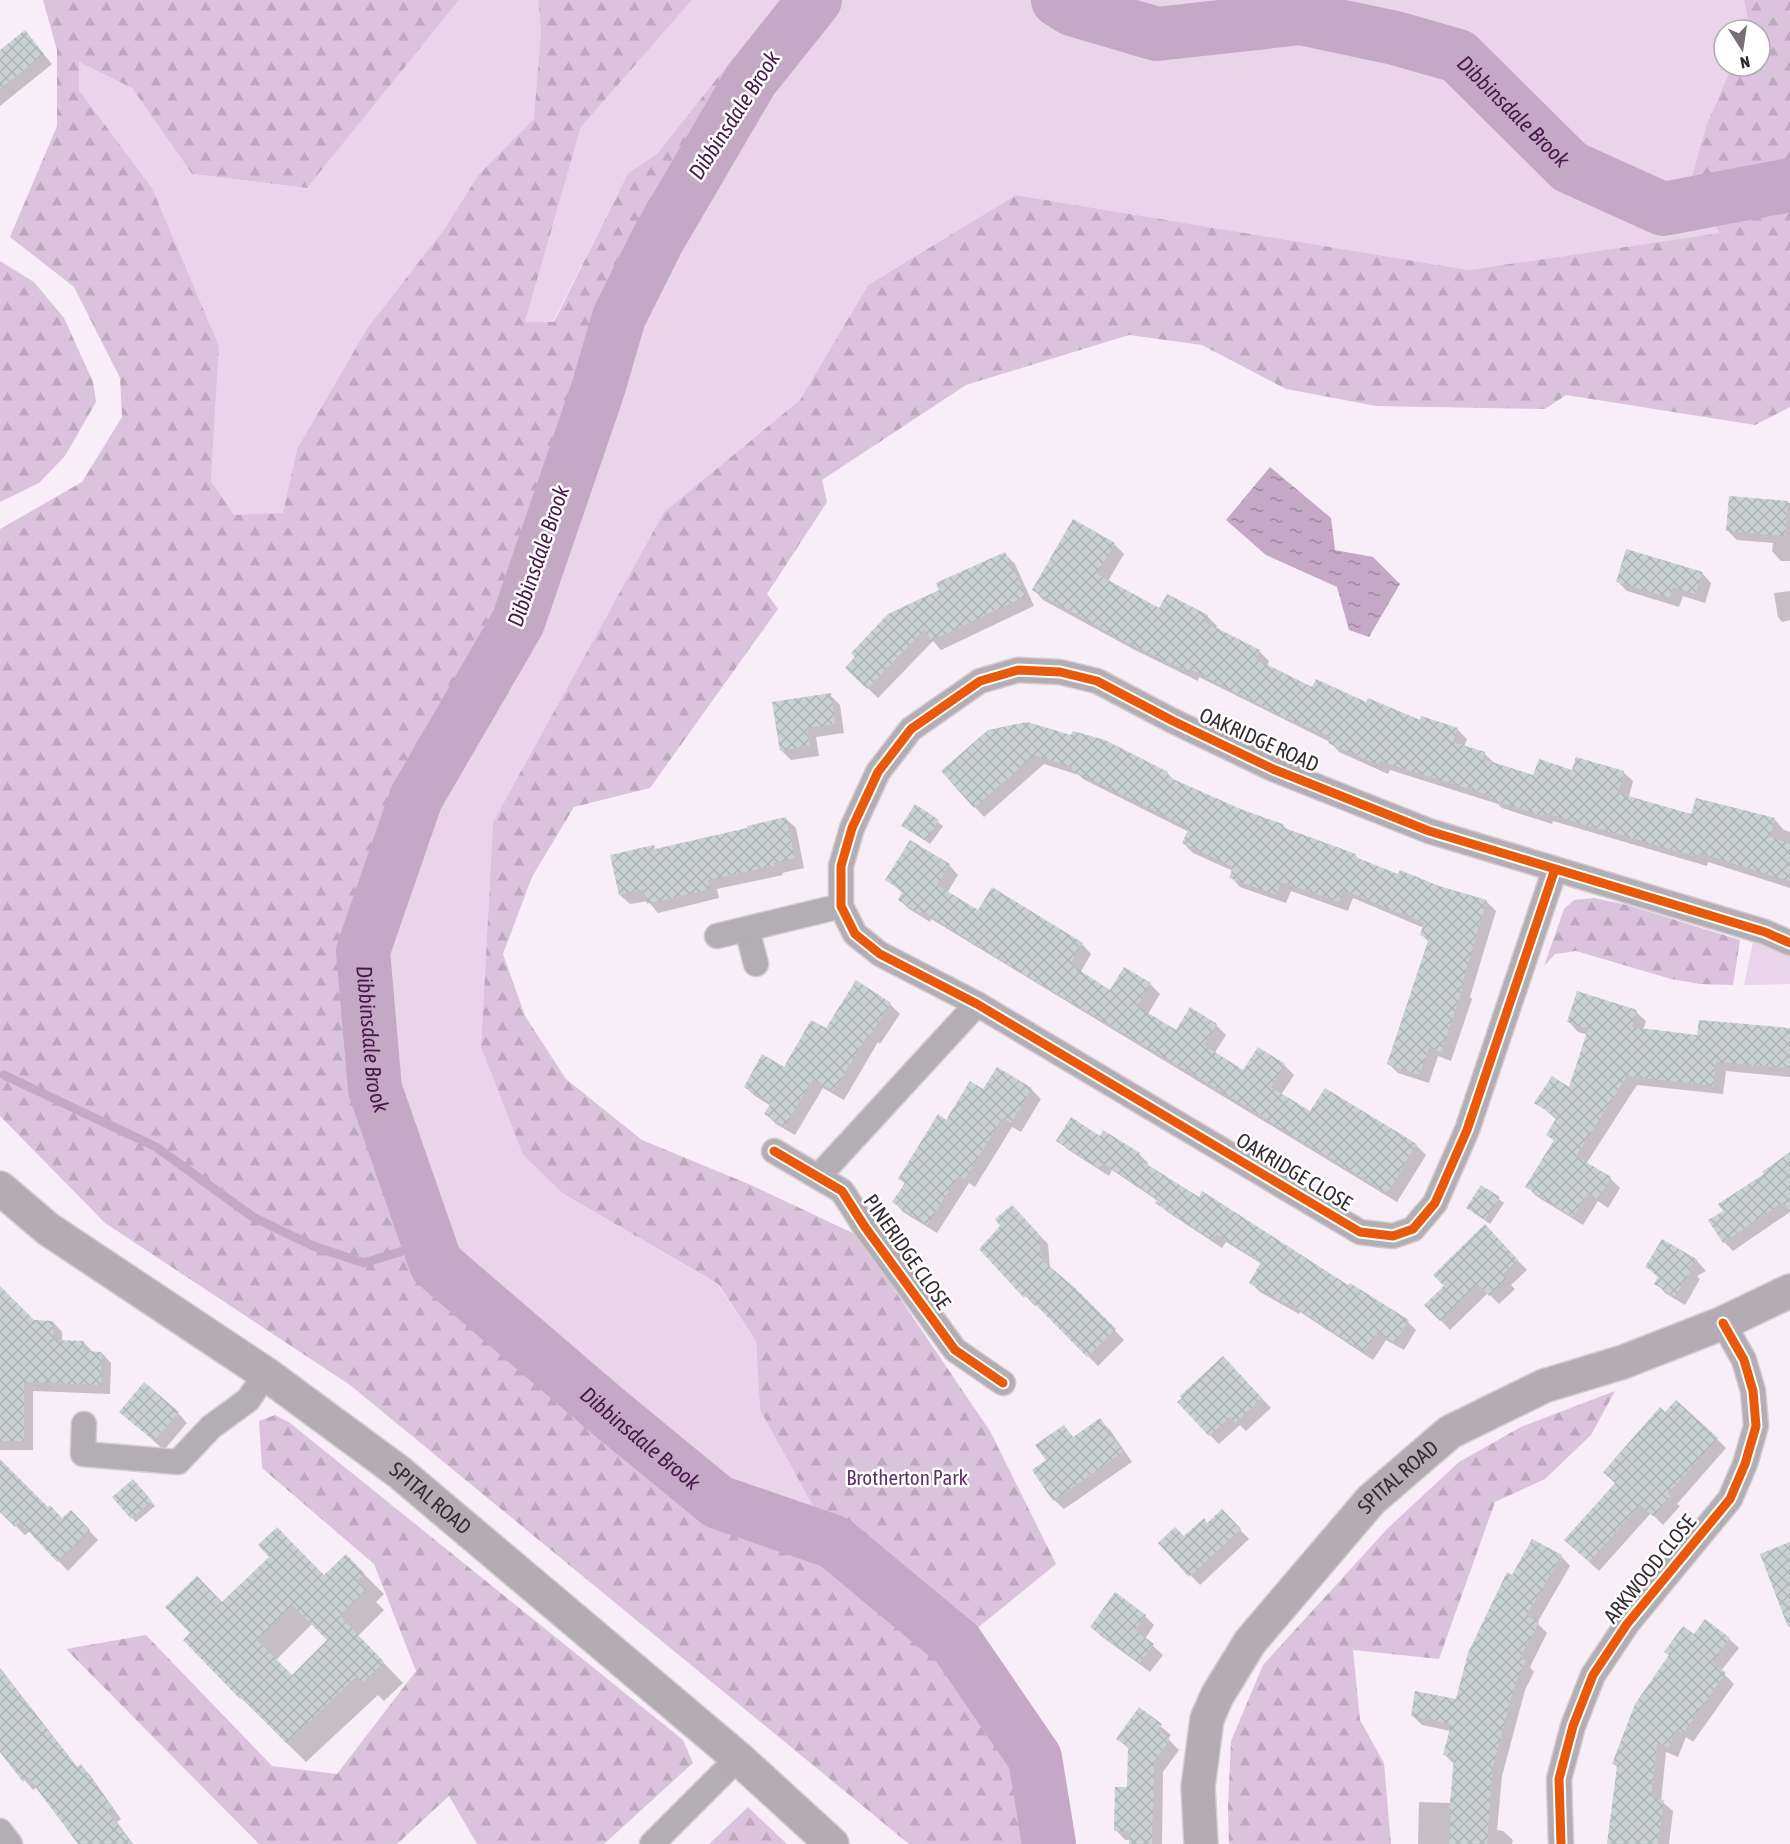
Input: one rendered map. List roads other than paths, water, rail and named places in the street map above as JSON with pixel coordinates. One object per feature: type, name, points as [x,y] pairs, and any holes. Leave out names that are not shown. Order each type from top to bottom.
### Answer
[{"type":"main road","name":"SPITAL ROAD","points":[[0,1188],[48,1228],[266,1374],[399,1473],[738,1758],[832,1844]]},
{"type":"main road","name":"SPITAL ROAD","points":[[1200,1844],[1198,1787],[1207,1719],[1216,1696],[1250,1642],[1371,1500],[1450,1432],[1544,1386],[1623,1362],[1722,1323],[1790,1291]]},
{"type":"street","name":"OAKRIDGE ROAD","points":[[841,906],[841,866],[852,828],[878,772],[911,729],[980,681],[1018,670],[1060,672],[1097,681],[1173,722],[1273,769],[1429,831],[1765,932],[1790,943]]},
{"type":"street","name":"OAKRIDGE CLOSE","points":[[841,906],[855,934],[880,954],[977,1004],[1360,1232],[1393,1236],[1413,1229],[1435,1203],[1449,1172],[1467,1130],[1555,869]]},
{"type":"street","points":[[717,936],[841,906]]},
{"type":"street","points":[[747,929],[756,964]]},
{"type":"street","points":[[818,1177],[977,1004]]},
{"type":"street","name":"PINERIDGE CLOSE","points":[[774,1151],[842,1191],[865,1227],[955,1350],[1003,1383]]},
{"type":"street","name":"ARKWOOD CLOSE","points":[[1561,1844],[1559,1779],[1573,1726],[1593,1675],[1627,1624],[1730,1499],[1745,1464],[1756,1426],[1752,1391],[1744,1360],[1722,1323]]},
{"type":"street","points":[[84,1424],[83,1454],[178,1462],[211,1427],[248,1400],[266,1374]]},
{"type":"street","points":[[652,1844],[738,1758]]},
{"type":"street","points":[[0,1831],[10,1844]]},
{"type":"water","points":[[1270,467],[1331,518],[1335,550],[1373,557],[1400,584],[1369,637],[1349,630],[1337,587],[1266,555],[1226,520]]},
{"type":"waterway","name":"Dibbinsdale Brook","points":[[815,0],[751,80],[658,239],[619,317],[598,389],[518,622],[416,798],[363,951],[375,1089],[436,1264],[606,1410],[718,1502],[834,1542],[957,1644],[1035,1758],[1049,1844]]},
{"type":"waterway","name":"Dibbinsdale Brook","points":[[1058,0],[1072,9],[1157,34],[1301,18],[1395,38],[1458,56],[1570,167],[1663,209],[1790,185]]},
{"type":"waterway","points":[[4,1075],[156,1147],[253,1217],[313,1246],[364,1263],[428,1243]]},
{"type":"park label","name":"Brotherton Park","points":[[907,1478]]}]
